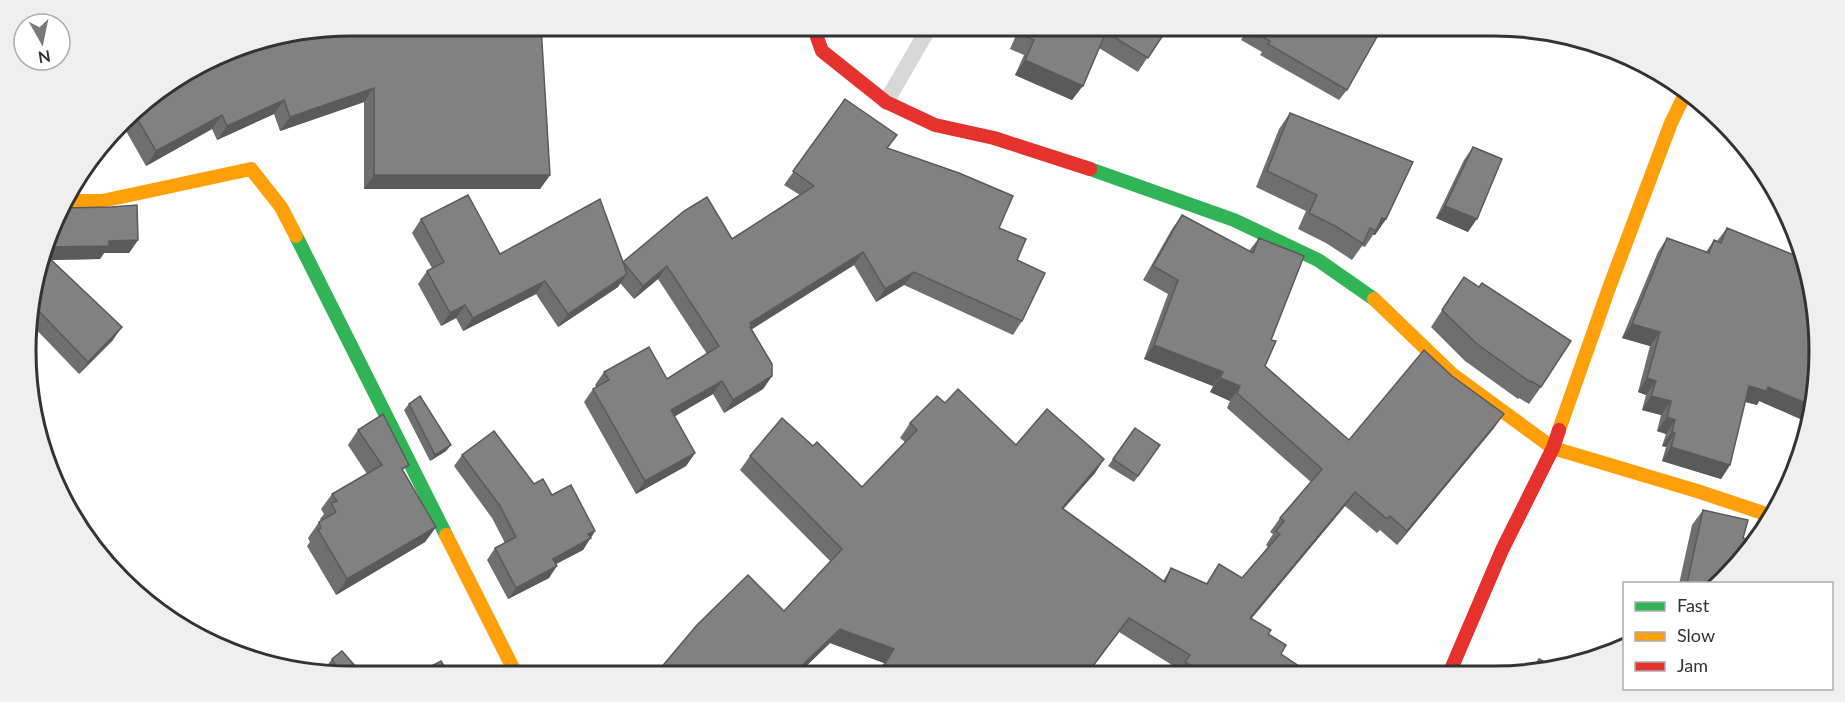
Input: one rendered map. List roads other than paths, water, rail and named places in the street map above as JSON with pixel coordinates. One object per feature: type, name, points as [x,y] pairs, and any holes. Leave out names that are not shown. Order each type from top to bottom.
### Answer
[{"type":"street","points":[[817,36],[822,51],[886,102],[935,124],[1005,141],[1126,181],[1234,220],[1318,260],[1370,295],[1453,375],[1553,448],[1764,513]]},
{"type":"street","points":[[1452,666],[1502,550],[1553,448],[1609,288],[1682,98]]},
{"type":"street","points":[[74,201],[102,201],[251,169],[281,207],[512,666]]},
{"type":"lane","points":[[886,102],[924,36]]}]
